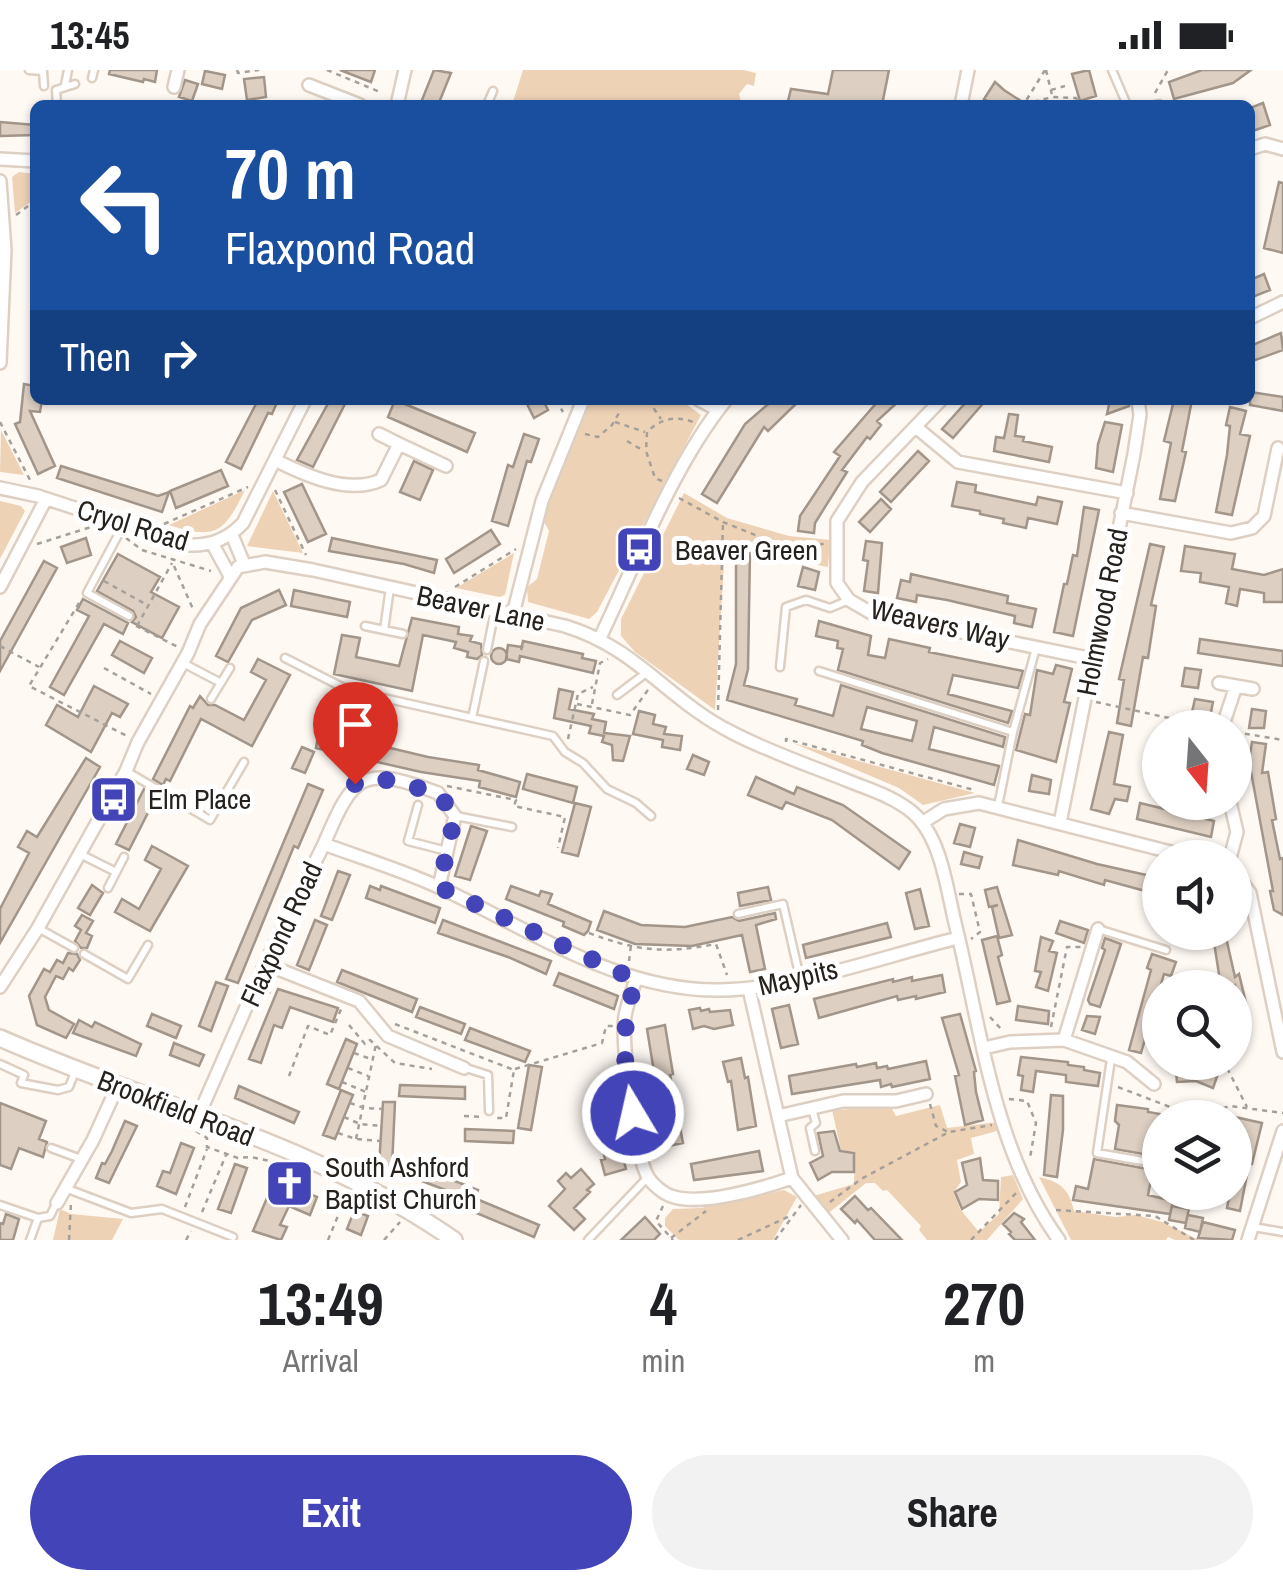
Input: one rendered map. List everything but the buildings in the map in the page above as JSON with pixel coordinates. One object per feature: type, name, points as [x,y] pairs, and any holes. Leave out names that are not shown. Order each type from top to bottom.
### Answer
[{"type":"main road","name":"Brookfield Road","points":[[0,1038],[118,1085],[196,1123],[353,1178],[411,1209],[454,1240]]},
{"type":"street","points":[[174,87],[178,70]]},
{"type":"street","points":[[398,100],[406,70]]},
{"type":"street","points":[[963,100],[968,70]]},
{"type":"street","points":[[310,85],[348,100]]},
{"type":"street","points":[[1255,147],[1265,144],[1283,149]]},
{"type":"street","points":[[0,158],[30,161]]},
{"type":"street","points":[[0,181],[0,363]]},
{"type":"street","points":[[1255,316],[1283,302]]},
{"type":"street","name":"Cryol Road","points":[[0,488],[46,498],[122,528],[158,534],[188,545],[212,543],[232,535],[243,523],[302,405]]},
{"type":"street","points":[[514,614],[528,550],[581,405]]},
{"type":"street","points":[[600,638],[671,490],[722,405]]},
{"type":"street","name":"Weavers Way","points":[[937,405],[862,482],[838,522],[837,583],[849,600],[873,614],[1092,659]]},
{"type":"street","name":"Holmwood Road","points":[[1060,823],[1126,493],[1139,405]]},
{"type":"street","points":[[917,428],[958,462],[1126,493]]},
{"type":"street","points":[[379,434],[446,466]]},
{"type":"street","points":[[275,460],[306,476],[364,485],[380,480],[398,444]]},
{"type":"street","points":[[1121,512],[1231,533],[1252,528],[1264,516],[1268,503],[1276,448]]},
{"type":"street","points":[[0,586],[46,498]]},
{"type":"street","points":[[0,987],[38,928],[126,771],[200,624],[230,576],[244,564],[232,535]]},
{"type":"street","points":[[212,543],[230,576]]},
{"type":"street","name":"Beaver Lane","points":[[244,564],[265,562],[314,570],[514,614],[600,638],[630,656],[718,724],[895,800],[922,824]]},
{"type":"street","points":[[1219,683],[1253,689]]},
{"type":"street","points":[[1228,710],[1236,686]]},
{"type":"street","points":[[324,844],[344,796],[355,784],[378,778],[438,793],[455,816],[439,887]]},
{"type":"street","points":[[1059,1240],[1022,1180],[997,1100],[934,844],[922,824],[961,805],[998,802],[1142,844]]},
{"type":"street","name":"Flaxpond Road","points":[[196,1123],[265,964],[324,844],[439,887],[636,980]]},
{"type":"street","points":[[1252,904],[1283,1052]]},
{"type":"street","points":[[1064,1040],[1080,966],[1092,950],[1098,930]]},
{"type":"street","name":"Maypits","points":[[636,980],[692,990],[750,989],[959,941]]},
{"type":"street","points":[[265,964],[359,1001],[388,1036],[464,1068]]},
{"type":"street","points":[[636,980],[624,1026],[626,1077],[648,1177],[668,1196],[709,1197],[758,1190],[792,1178]]},
{"type":"street","points":[[750,989],[792,1178],[842,1240]]},
{"type":"street","points":[[984,1048],[1010,1042],[1064,1040],[1127,1062],[1154,1084]]},
{"type":"street","points":[[57,1203],[70,1190],[118,1085]]},
{"type":"street","points":[[778,1116],[842,1101],[896,1101],[926,1094]]},
{"type":"street","points":[[1248,1240],[1283,1131]]},
{"type":"lane","points":[[28,70],[42,71],[42,85],[56,90],[70,84],[68,70]]},
{"type":"lane","points":[[1112,70],[1125,100]]},
{"type":"lane","points":[[56,90],[56,100]]},
{"type":"lane","points":[[490,100],[494,91]]},
{"type":"lane","points":[[122,528],[88,593],[133,622]]},
{"type":"lane","points":[[384,630],[390,588]]},
{"type":"lane","points":[[780,667],[786,607],[806,600],[830,608],[849,600]]},
{"type":"lane","points":[[487,650],[495,610]]},
{"type":"lane","points":[[365,626],[403,634]]},
{"type":"lane","points":[[998,802],[1037,647]]},
{"type":"lane","points":[[185,658],[221,683]]},
{"type":"lane","points":[[286,658],[348,690],[554,736],[565,752],[583,763],[607,789],[636,803],[651,816]]},
{"type":"lane","points":[[472,718],[484,661]]},
{"type":"lane","points":[[212,699],[230,668]]},
{"type":"lane","points":[[617,696],[647,672]]},
{"type":"lane","points":[[819,672],[1013,732]]},
{"type":"lane","points":[[126,771],[210,820],[244,762]]},
{"type":"lane","points":[[418,805],[408,841],[448,852]]},
{"type":"lane","points":[[455,816],[512,828]]},
{"type":"lane","points":[[80,854],[116,872]]},
{"type":"lane","points":[[108,888],[124,857]]},
{"type":"lane","points":[[738,914],[783,904],[800,978]]},
{"type":"lane","points":[[38,928],[74,948]]},
{"type":"lane","points":[[1098,930],[1142,943]]},
{"type":"lane","points":[[84,954],[128,979],[148,945]]},
{"type":"lane","points":[[1111,1059],[1097,1154],[1142,1161]]},
{"type":"lane","points":[[0,1064],[24,1075],[22,1083],[58,1090],[69,1087],[75,1071]]},
{"type":"lane","points":[[464,1068],[488,1075],[489,1111]]},
{"type":"lane","points":[[812,1108],[816,1123],[810,1128],[815,1151]]},
{"type":"lane","points":[[51,1148],[81,1159]]},
{"type":"lane","points":[[588,1240],[648,1177]]},
{"type":"lane","points":[[70,1190],[131,1214],[162,1209],[234,1237]]},
{"type":"lane","points":[[0,1205],[38,1218],[50,1216],[57,1203]]},
{"type":"lane","points":[[30,1240],[38,1218]]},
{"type":"lane","points":[[1253,1226],[1283,1232]]},
{"type":"path","points":[[237,70],[259,70]]},
{"type":"path","points":[[327,70],[380,92]]},
{"type":"path","points":[[1045,70],[1053,97]]},
{"type":"path","points":[[1027,100],[1045,70]]},
{"type":"path","points":[[1156,100],[1155,93],[1168,70]]},
{"type":"path","points":[[1050,90],[1065,86]]},
{"type":"path","points":[[1046,100],[1077,100]]},
{"type":"path","points":[[14,216],[30,205]]},
{"type":"path","points":[[559,405],[572,424],[598,438],[618,413]]},
{"type":"path","points":[[651,405],[661,421]]},
{"type":"path","points":[[706,428],[688,420],[661,421],[647,432],[646,451],[655,478],[723,522],[837,568]]},
{"type":"path","points":[[0,422],[31,482]]},
{"type":"path","points":[[614,422],[647,432]]},
{"type":"path","points":[[627,441],[646,451]]},
{"type":"path","points":[[158,534],[164,525],[265,480],[275,489],[307,557],[316,559],[314,570]]},
{"type":"path","points":[[718,724],[723,522]]},
{"type":"path","points":[[35,544],[96,526]]},
{"type":"path","points":[[122,528],[142,550],[230,576]]},
{"type":"path","points":[[798,552],[836,540]]},
{"type":"path","points":[[450,600],[450,589],[517,549],[528,550]]},
{"type":"path","points":[[171,561],[149,606],[133,622],[185,658]]},
{"type":"path","points":[[171,561],[200,624]]},
{"type":"path","points":[[102,580],[149,606]]},
{"type":"path","points":[[88,593],[30,686],[138,742]]},
{"type":"path","points":[[0,646],[40,668]]},
{"type":"path","points":[[592,705],[600,662],[630,656]]},
{"type":"path","points":[[104,668],[162,700]]},
{"type":"path","points":[[565,752],[578,694],[593,688]]},
{"type":"path","points":[[1085,700],[1142,713]]},
{"type":"path","points":[[1252,735],[1283,740]]},
{"type":"path","points":[[782,754],[786,739],[998,802]]},
{"type":"path","points":[[438,793],[448,785],[516,800],[514,806],[565,817],[558,848]]},
{"type":"path","points":[[948,896],[971,894],[980,932],[959,941]]},
{"type":"path","points":[[589,933],[630,948],[682,950],[716,944],[732,990]]},
{"type":"path","points":[[1043,1041],[1054,1022],[1066,947],[1076,945],[1092,950]]},
{"type":"path","points":[[290,1076],[308,1026],[330,1036],[347,996]]},
{"type":"path","points":[[976,1012],[984,1012],[1008,1035],[1010,1042]]},
{"type":"path","points":[[349,1025],[365,1044],[370,1040],[405,1067],[464,1072],[464,1068]]},
{"type":"path","points":[[514,1070],[516,1066],[602,1043],[606,1026],[624,1026]]},
{"type":"path","points":[[356,1140],[375,1044],[388,1036]]},
{"type":"path","points":[[354,1053],[372,1060]]},
{"type":"path","points":[[348,1068],[370,1076]]},
{"type":"path","points":[[342,1082],[368,1092]]},
{"type":"path","points":[[1107,1083],[1152,1100]]},
{"type":"path","points":[[926,1094],[936,1126],[950,1132]]},
{"type":"path","points":[[972,1240],[1029,1168],[1035,1116],[1026,1102],[997,1100]]},
{"type":"path","points":[[350,1103],[382,1110]]},
{"type":"path","points":[[1252,1108],[1283,1113]]},
{"type":"path","points":[[344,1118],[382,1126]]},
{"type":"path","points":[[840,1195],[861,1179],[950,1132],[1003,1122]]},
{"type":"path","points":[[181,1217],[207,1147],[207,1138],[196,1123]]},
{"type":"path","points":[[338,1133],[356,1140],[381,1140]]},
{"type":"path","points":[[207,1147],[238,1158],[252,1156],[276,1162]]},
{"type":"path","points":[[195,1222],[204,1210],[227,1153]]},
{"type":"path","points":[[328,1240],[353,1178]]},
{"type":"path","points":[[69,1240],[70,1190]]},
{"type":"path","points":[[668,1196],[656,1222],[673,1239],[705,1213],[709,1197]]},
{"type":"path","points":[[775,1240],[798,1207],[808,1202]]},
{"type":"path","points":[[384,1240],[411,1209]]},
{"type":"path","points":[[1040,1214],[1066,1209],[1142,1214],[1161,1218],[1194,1240]]},
{"type":"path","points":[[738,1240],[792,1216]]},
{"type":"shaded area","points":[[523,70],[756,73],[754,86],[747,84],[739,94],[740,100],[514,100]]},
{"type":"shaded area","points":[[19,172],[30,173],[30,202],[15,213],[12,177]]},
{"type":"shaded area","points":[[589,405],[688,405],[701,415],[597,612],[589,619],[528,602],[527,587],[537,579],[549,531],[543,520],[567,449]]},
{"type":"shaded area","points":[[1,430],[24,475],[0,472]]},
{"type":"shaded area","points":[[245,490],[231,516],[217,529],[198,532],[169,525]]},
{"type":"shaded area","points":[[273,491],[303,553],[247,546]]},
{"type":"shaded area","points":[[684,493],[727,518],[789,536],[830,540],[828,567],[772,556],[769,547],[725,546],[715,710],[635,652],[621,636],[621,619]]},
{"type":"shaded area","points":[[0,501],[21,506],[25,511],[0,559]]},
{"type":"shaded area","points":[[514,553],[505,595],[456,588]]},
{"type":"shaded area","points":[[793,743],[975,793],[923,805],[899,788]]},
{"type":"shaded area","points":[[940,1105],[947,1128],[998,1122],[1001,1130],[971,1138],[974,1154],[957,1160],[961,1182],[954,1192],[960,1209],[979,1232],[999,1214],[1001,1177],[1013,1175],[1023,1199],[987,1240],[927,1240],[919,1230],[921,1226],[887,1190],[875,1183],[866,1183],[825,1216],[810,1197],[854,1184],[855,1152],[841,1150],[832,1110],[891,1107],[896,1116]]},
{"type":"shaded area","points":[[1039,1177],[1063,1188],[1074,1211],[1116,1217],[1136,1215],[1162,1222],[1199,1240],[1071,1240]]},
{"type":"shaded area","points":[[784,1190],[797,1197],[773,1240],[679,1240],[665,1226],[665,1218],[673,1209],[701,1208]]},
{"type":"shaded area","points":[[60,1209],[71,1214],[123,1219],[112,1240],[53,1240]]},
{"type":"place","name":"Beaver Green","points":[[640,550]]},
{"type":"place","name":"Elm Place","points":[[113,799]]},
{"type":"place","name":"South Ashford Baptist Church","points":[[290,1183]]},
{"type":"route","points":[[355,784],[378,778],[444,797],[455,816],[439,887],[636,980],[624,1026],[626,1077],[633,1113]]}]
